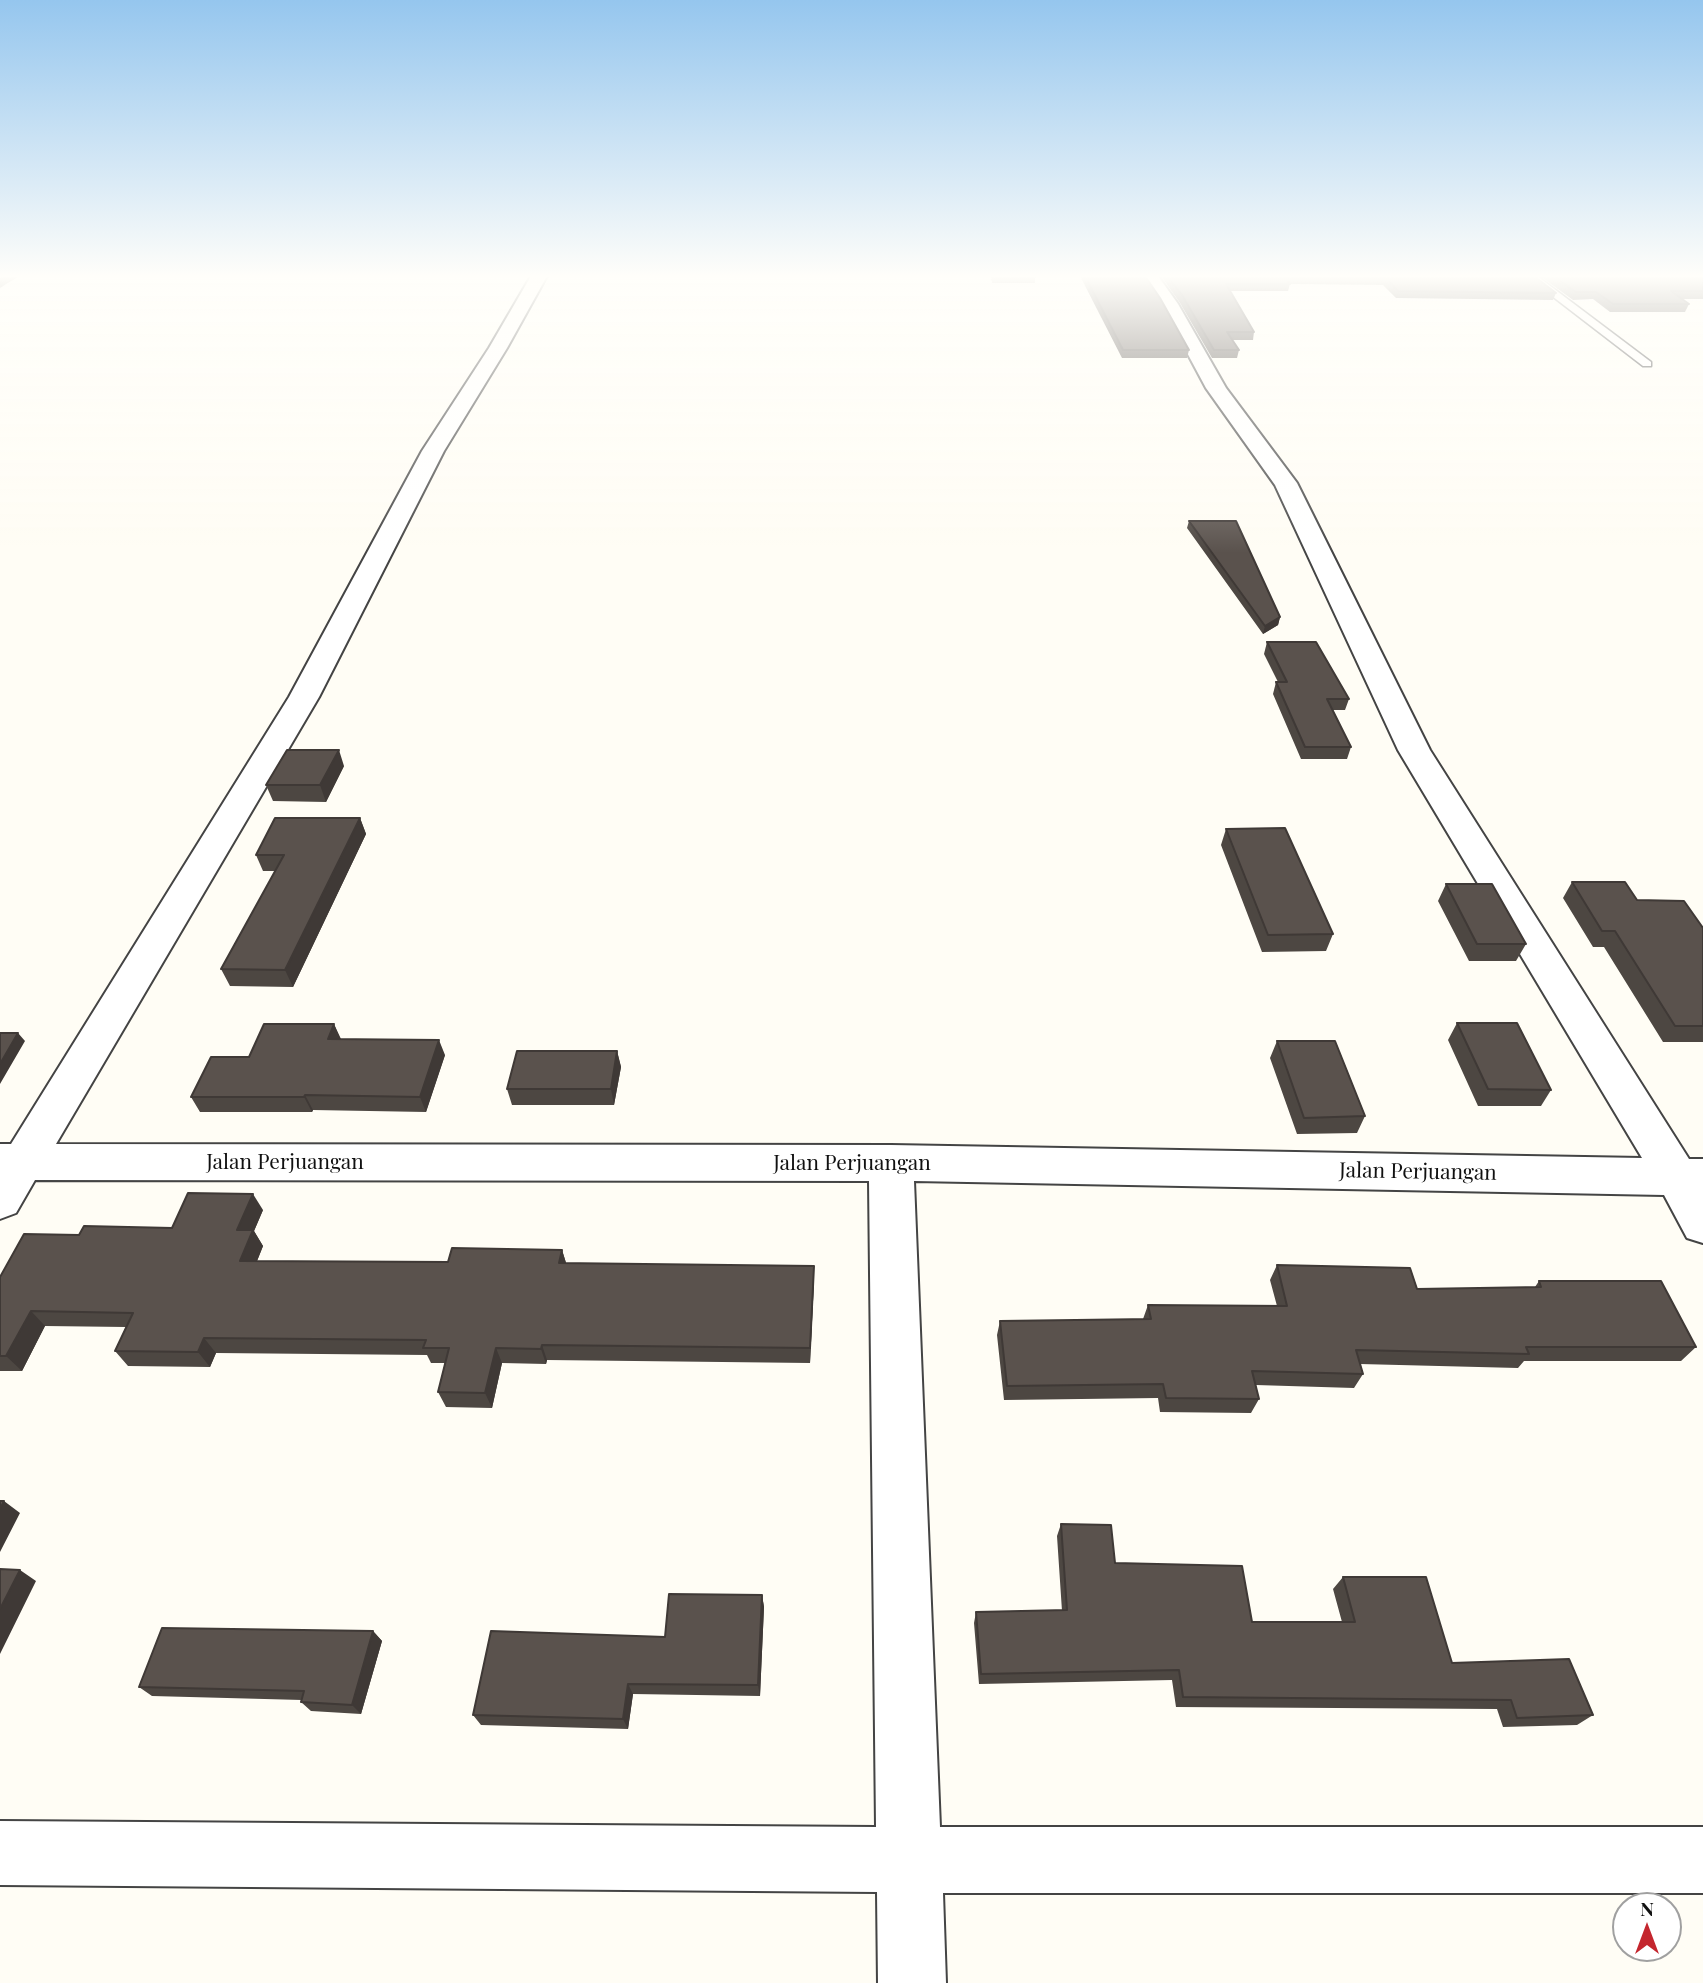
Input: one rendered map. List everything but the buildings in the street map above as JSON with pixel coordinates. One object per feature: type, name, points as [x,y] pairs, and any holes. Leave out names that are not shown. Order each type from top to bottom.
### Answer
[{"type":"street","points":[[0,1200],[12,1161],[304,697],[433,451],[485,369]]},
{"type":"street","points":[[1205,369],[1261,453],[1286,483],[1414,750],[1690,1177],[1703,1224]]},
{"type":"street","name":"Jalan Perjuangan","points":[[12,1161],[891,1163],[1690,1177]]},
{"type":"street","points":[[891,1163],[912,1983]]},
{"type":"street","points":[[0,1853],[908,1860],[1703,1860]]}]
